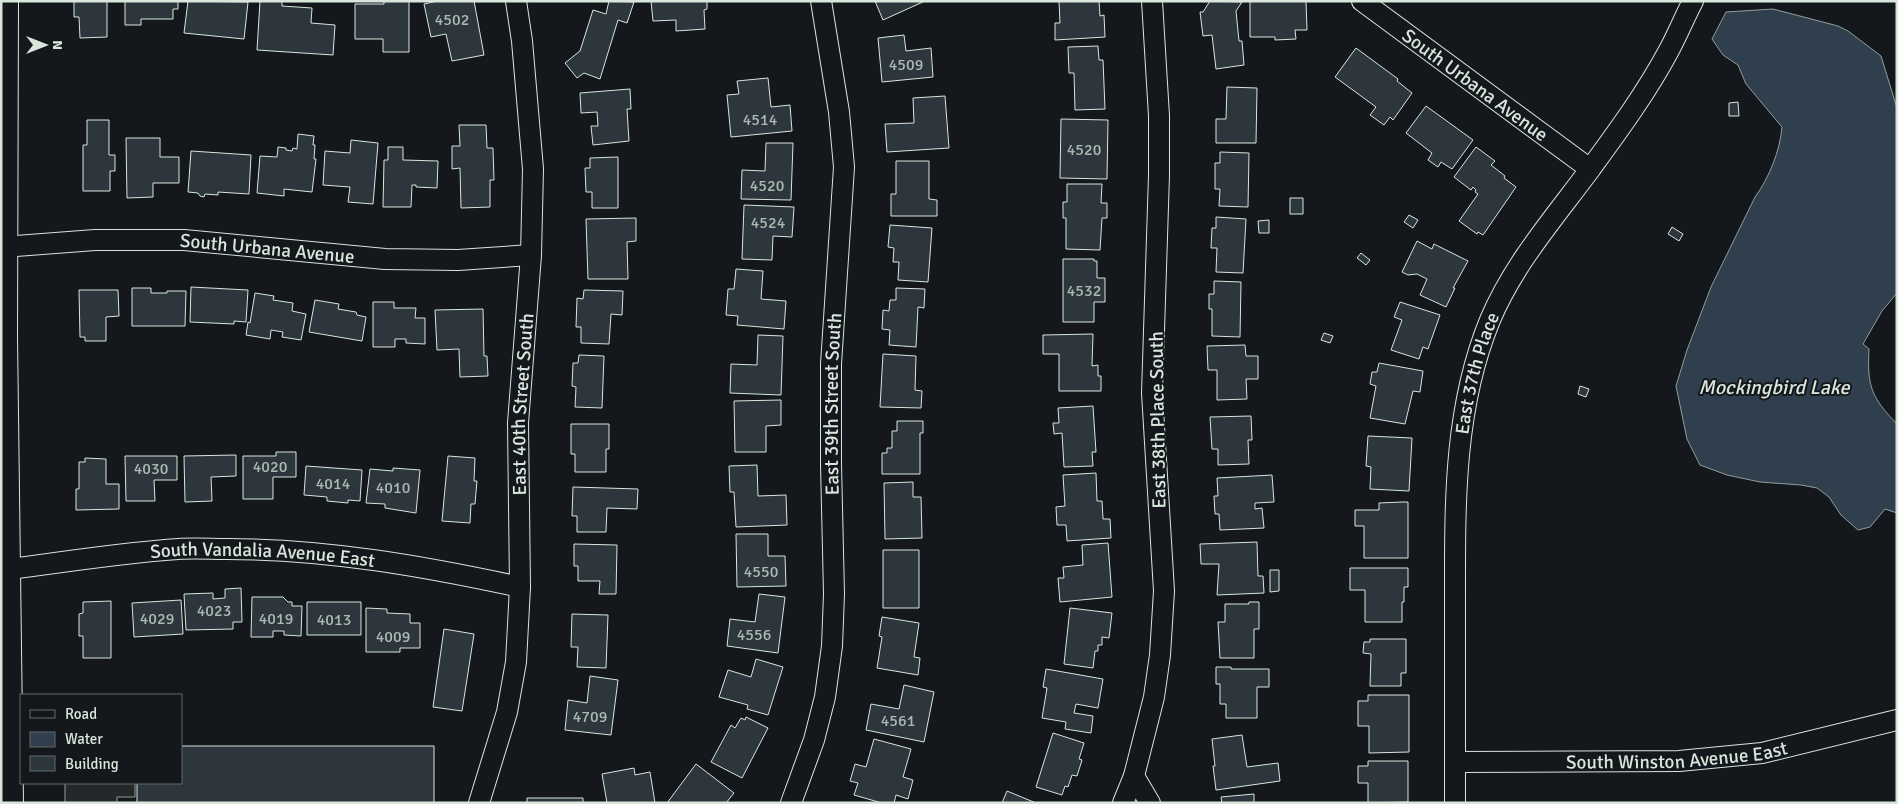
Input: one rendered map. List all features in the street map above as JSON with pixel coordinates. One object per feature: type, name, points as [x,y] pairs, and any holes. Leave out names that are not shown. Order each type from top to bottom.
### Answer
[{"type":"main road","points":[[4,1],[5,570],[9,803]]},
{"type":"street","name":"East 40th Street South","points":[[478,803],[507,712],[516,662],[520,587],[518,423],[531,255],[533,169],[522,41],[516,1]]},
{"type":"street","name":"East 39th Street South","points":[[791,803],[814,740],[825,697],[832,646],[834,602],[831,364],[844,167],[839,112],[821,1]]},
{"type":"street","name":"East 38th Place South","points":[[1123,803],[1134,776],[1154,698],[1160,655],[1164,591],[1152,393],[1159,116],[1152,1]]},
{"type":"street","name":"South Urbana Avenue","points":[[1362,1],[1590,169]]},
{"type":"street","name":"East 37th Place","points":[[1455,803],[1455,543],[1457,473],[1462,423],[1474,370],[1491,319],[1513,277],[1536,240],[1629,114],[1668,53],[1693,1]]},
{"type":"street","name":"South Urbana Avenue","points":[[3,247],[95,240],[184,240],[386,259],[458,260],[531,255]]},
{"type":"street","name":"South Vandalia Avenue East","points":[[5,570],[91,558],[179,549],[266,549],[372,559],[437,569],[520,587]]},
{"type":"street","name":"South Winston Avenue East","points":[[1455,762],[1679,761],[1762,754],[1897,720]]},
{"type":"street","points":[[1134,776],[1150,803]]},
{"type":"shaded area","points":[[65,784],[135,784],[135,797],[117,797],[117,803],[65,803]]},
{"type":"water","name":"Mockingbird Lake","points":[[1773,9],[1838,26],[1848,31],[1881,56],[1897,108],[1897,293],[1882,311],[1863,344],[1869,349],[1869,373],[1872,390],[1881,406],[1897,424],[1897,513],[1885,509],[1870,527],[1858,530],[1841,515],[1829,497],[1817,488],[1760,482],[1727,475],[1700,465],[1687,439],[1676,386],[1687,350],[1711,287],[1773,164],[1782,127],[1746,84],[1738,65],[1723,55],[1712,39],[1726,12]]},
{"type":"building","points":[[74,1],[107,1],[107,37],[80,38],[79,17],[74,17]]},
{"type":"building","points":[[125,1],[178,1],[178,9],[173,9],[173,19],[141,19],[141,25],[125,25]]},
{"type":"building","points":[[188,1],[248,2],[244,39],[184,33]]},
{"type":"building","points":[[260,1],[282,1],[282,6],[312,8],[311,23],[335,25],[333,55],[257,50]]},
{"type":"building","points":[[384,1],[409,1],[409,52],[383,52],[383,39],[355,39],[355,4],[384,4]]},
{"type":"building","points":[[437,1],[474,1],[484,55],[452,61],[446,34],[431,37],[424,4]]},
{"type":"building","points":[[609,1],[634,2],[627,23],[618,20],[600,79],[584,73],[577,78],[565,63],[580,51],[593,10],[606,14]]},
{"type":"building","points":[[651,1],[707,1],[707,9],[704,10],[705,29],[676,31],[676,20],[653,21]]},
{"type":"building","points":[[875,1],[925,1],[883,20]]},
{"type":"building","points":[[1059,1],[1099,1],[1100,16],[1104,15],[1105,37],[1055,40],[1055,23],[1060,23]]},
{"type":"building","points":[[1210,1],[1242,2],[1236,11],[1239,41],[1242,41],[1244,65],[1216,69],[1212,35],[1203,36],[1200,12],[1203,12]]},
{"type":"building","points":[[1250,1],[1306,1],[1307,30],[1295,30],[1296,39],[1275,40],[1275,37],[1250,37]]},
{"type":"building","points":[[904,35],[906,51],[931,48],[933,77],[882,82],[878,38]]},
{"type":"building","points":[[1098,46],[1099,60],[1103,60],[1105,109],[1075,110],[1074,73],[1069,73],[1068,47]]},
{"type":"building","points":[[1356,48],[1398,79],[1397,81],[1412,93],[1393,120],[1390,117],[1384,125],[1370,115],[1376,107],[1335,77]]},
{"type":"building","points":[[768,78],[771,107],[790,105],[792,131],[731,137],[727,95],[739,94],[737,81]]},
{"type":"building","points":[[1227,87],[1257,88],[1256,143],[1216,143],[1216,119],[1226,119]]},
{"type":"building","points":[[630,89],[631,109],[627,109],[629,141],[593,145],[591,126],[598,126],[597,112],[581,113],[580,93]]},
{"type":"building","points":[[945,96],[949,148],[887,152],[885,124],[914,123],[913,98]]},
{"type":"building","points":[[1738,102],[1739,116],[1729,116],[1729,103]]},
{"type":"building","points":[[1426,106],[1473,140],[1452,169],[1441,162],[1438,167],[1428,160],[1432,153],[1406,133]]},
{"type":"building","points":[[1061,119],[1108,120],[1107,179],[1060,178]]},
{"type":"building","points":[[87,120],[109,120],[109,155],[115,155],[115,171],[110,171],[110,191],[83,191],[83,145],[87,145]]},
{"type":"building","points":[[459,125],[486,125],[487,148],[493,148],[494,180],[490,180],[490,207],[461,208],[460,168],[452,169],[452,146],[460,146]]},
{"type":"building","points":[[298,134],[314,136],[314,159],[316,159],[312,192],[284,189],[284,196],[257,193],[260,156],[277,157],[278,147],[292,151],[293,148],[297,149]]},
{"type":"building","points":[[126,138],[160,138],[160,157],[179,157],[179,183],[153,183],[153,197],[127,198]]},
{"type":"building","points":[[351,140],[378,143],[373,204],[348,202],[350,187],[323,185],[325,151],[350,153]]},
{"type":"building","points":[[766,143],[793,143],[791,200],[741,199],[742,170],[765,171]]},
{"type":"building","points":[[388,147],[403,147],[403,160],[438,161],[437,188],[416,187],[416,185],[412,185],[411,207],[383,207],[384,160],[388,160]]},
{"type":"building","points":[[1476,147],[1495,161],[1491,165],[1516,187],[1483,235],[1478,232],[1477,234],[1459,221],[1478,194],[1473,187],[1471,190],[1454,177]]},
{"type":"building","points":[[191,151],[251,155],[249,194],[218,192],[218,195],[205,194],[204,197],[198,193],[188,192]]},
{"type":"building","points":[[1220,152],[1249,153],[1248,207],[1219,206],[1220,189],[1215,189],[1215,163],[1220,163]]},
{"type":"building","points":[[618,157],[618,208],[592,208],[592,192],[586,192],[585,168],[590,168],[590,158]]},
{"type":"building","points":[[896,161],[929,161],[929,199],[937,200],[937,216],[891,216],[891,194],[896,194]]},
{"type":"building","points":[[1067,184],[1102,184],[1101,203],[1107,203],[1107,218],[1102,218],[1100,250],[1066,249],[1066,218],[1063,218],[1063,202],[1067,202]]},
{"type":"building","points":[[1290,198],[1303,198],[1303,214],[1290,214]]},
{"type":"building","points":[[744,205],[794,207],[792,237],[773,236],[772,260],[742,259]]},
{"type":"building","points":[[1409,215],[1418,220],[1413,228],[1404,222]]},
{"type":"building","points":[[1216,217],[1246,219],[1243,273],[1216,272],[1217,248],[1211,248],[1212,228],[1216,228]]},
{"type":"building","points":[[636,218],[636,241],[627,242],[628,279],[588,279],[586,219]]},
{"type":"building","points":[[1269,220],[1269,233],[1259,233],[1258,221]]},
{"type":"building","points":[[890,225],[932,228],[928,282],[898,280],[899,262],[893,262],[894,248],[888,247]]},
{"type":"building","points":[[1672,227],[1683,234],[1679,241],[1668,234]]},
{"type":"building","points":[[1417,241],[1432,249],[1434,244],[1468,261],[1453,288],[1455,288],[1446,307],[1420,295],[1427,279],[1417,274],[1408,275],[1402,272]]},
{"type":"building","points":[[1361,253],[1370,260],[1366,265],[1357,258]]},
{"type":"building","points":[[1063,259],[1094,259],[1094,261],[1097,261],[1097,278],[1105,278],[1105,302],[1094,302],[1094,322],[1063,322]]},
{"type":"building","points":[[736,269],[763,271],[761,299],[786,301],[784,329],[737,325],[738,316],[726,315],[728,289],[734,289]]},
{"type":"building","points":[[1214,281],[1241,282],[1240,337],[1212,336],[1212,309],[1209,309],[1209,294],[1214,294]]},
{"type":"building","points":[[191,287],[248,290],[246,322],[234,321],[234,324],[190,322]]},
{"type":"building","points":[[132,288],[151,288],[151,293],[186,291],[185,326],[132,326]]},
{"type":"building","points":[[896,288],[925,289],[924,308],[918,307],[916,347],[889,345],[890,330],[882,329],[883,310],[889,311],[890,300],[896,300]]},
{"type":"building","points":[[79,290],[118,290],[119,316],[106,317],[106,341],[85,341],[85,337],[80,337]]},
{"type":"building","points":[[584,290],[623,291],[622,315],[611,314],[609,344],[581,343],[581,327],[576,327],[577,298],[583,299]]},
{"type":"building","points":[[255,293],[274,296],[273,300],[293,303],[292,311],[306,314],[301,340],[282,337],[283,332],[271,330],[270,339],[246,335]]},
{"type":"building","points":[[315,300],[339,304],[338,309],[356,312],[357,315],[366,317],[362,341],[309,332]]},
{"type":"building","points":[[373,302],[394,302],[394,308],[416,308],[415,318],[425,318],[425,344],[406,343],[406,339],[395,339],[395,347],[373,347]]},
{"type":"building","points":[[1400,302],[1440,315],[1428,349],[1423,347],[1419,359],[1391,350],[1402,320],[1394,317]]},
{"type":"building","points":[[483,309],[484,356],[487,356],[488,376],[460,377],[459,349],[437,350],[435,310]]},
{"type":"building","points":[[1324,333],[1333,336],[1330,343],[1321,340]]},
{"type":"building","points":[[1093,334],[1092,366],[1098,365],[1098,376],[1101,376],[1101,391],[1059,391],[1059,354],[1043,354],[1043,335]]},
{"type":"building","points":[[758,335],[783,336],[781,395],[730,393],[731,364],[757,365]]},
{"type":"building","points":[[1245,345],[1246,356],[1258,356],[1258,379],[1246,379],[1247,399],[1217,400],[1217,370],[1208,370],[1207,346]]},
{"type":"building","points":[[883,354],[916,356],[915,390],[922,391],[921,408],[880,407]]},
{"type":"building","points":[[579,355],[604,356],[602,408],[575,407],[576,387],[572,386],[573,363],[578,363]]},
{"type":"building","points":[[1379,363],[1423,371],[1420,392],[1413,391],[1405,424],[1370,418],[1376,386],[1370,384],[1372,372],[1377,372]]},
{"type":"building","points":[[1580,386],[1589,389],[1586,397],[1578,394]]},
{"type":"building","points":[[781,400],[781,425],[766,426],[766,452],[735,452],[734,401]]},
{"type":"building","points":[[1093,406],[1096,452],[1092,452],[1093,466],[1064,467],[1062,433],[1054,434],[1053,423],[1059,423],[1058,408]]},
{"type":"building","points":[[1251,416],[1252,440],[1248,440],[1249,464],[1218,465],[1218,449],[1212,449],[1210,417]]},
{"type":"building","points":[[897,421],[923,421],[923,433],[920,433],[920,474],[882,474],[882,453],[887,453],[887,448],[892,448],[892,431],[897,431]]},
{"type":"building","points":[[571,424],[609,424],[609,449],[606,449],[606,472],[575,472],[575,454],[571,454]]},
{"type":"building","points":[[1368,436],[1412,438],[1409,491],[1370,489],[1371,467],[1366,466]]},
{"type":"building","points":[[276,452],[296,452],[296,477],[273,477],[273,499],[243,499],[243,456],[276,456]]},
{"type":"building","points":[[236,455],[236,476],[211,477],[212,501],[185,502],[184,456]]},
{"type":"building","points":[[125,456],[177,456],[177,480],[154,480],[155,501],[126,501]]},
{"type":"building","points":[[448,456],[475,458],[474,481],[477,481],[475,504],[471,504],[470,523],[442,521]]},
{"type":"building","points":[[85,458],[106,459],[106,484],[119,484],[119,509],[76,510],[76,489],[79,489],[79,462],[85,462]]},
{"type":"building","points":[[757,465],[758,496],[786,495],[787,525],[736,527],[734,492],[730,492],[729,466]]},
{"type":"building","points":[[306,466],[362,470],[360,501],[348,500],[348,503],[327,501],[327,497],[304,495]]},
{"type":"building","points":[[393,468],[420,470],[416,513],[385,508],[385,504],[366,503],[370,469],[393,471]]},
{"type":"building","points":[[1096,473],[1097,501],[1102,501],[1103,519],[1110,519],[1111,538],[1067,541],[1066,525],[1057,525],[1056,507],[1065,506],[1063,475]]},
{"type":"building","points":[[1272,475],[1274,502],[1255,503],[1255,509],[1262,508],[1264,528],[1220,530],[1219,514],[1215,514],[1214,496],[1218,496],[1217,478]]},
{"type":"building","points":[[913,482],[913,497],[921,497],[922,538],[885,539],[884,483]]},
{"type":"building","points":[[573,487],[638,489],[637,509],[607,508],[606,532],[577,532],[577,516],[572,516]]},
{"type":"building","points":[[1408,502],[1408,558],[1364,558],[1364,526],[1355,526],[1355,510],[1379,510],[1379,503]]},
{"type":"building","points":[[736,534],[768,534],[768,556],[785,556],[786,586],[737,587]]},
{"type":"building","points":[[1257,542],[1258,576],[1263,576],[1264,593],[1217,595],[1219,564],[1201,564],[1200,544]]},
{"type":"building","points":[[1108,543],[1112,597],[1060,602],[1058,578],[1064,578],[1063,567],[1083,565],[1082,545]]},
{"type":"building","points":[[574,544],[617,545],[616,594],[599,594],[600,581],[578,581],[578,566],[574,566]]},
{"type":"building","points":[[883,550],[919,550],[919,608],[883,608]]},
{"type":"building","points":[[1350,568],[1408,568],[1408,587],[1404,587],[1404,602],[1402,602],[1402,622],[1365,622],[1365,590],[1350,590]]},
{"type":"building","points":[[1270,570],[1279,570],[1279,591],[1270,592]]},
{"type":"building","points":[[241,588],[242,622],[233,622],[233,629],[186,630],[184,594],[213,593],[213,599],[225,598],[225,589]]},
{"type":"building","points":[[759,594],[785,597],[778,653],[727,646],[730,619],[755,622]]},
{"type":"building","points":[[252,597],[283,597],[288,602],[292,602],[292,606],[302,606],[301,636],[284,635],[284,631],[273,631],[273,637],[251,637]]},
{"type":"building","points":[[181,600],[183,634],[134,637],[132,603]]},
{"type":"building","points":[[111,601],[111,658],[83,658],[83,636],[79,636],[79,614],[83,613],[83,602]]},
{"type":"building","points":[[307,602],[361,602],[361,635],[307,635]]},
{"type":"building","points":[[1249,602],[1259,602],[1259,629],[1254,629],[1254,658],[1220,658],[1218,622],[1225,622],[1225,604],[1249,604]]},
{"type":"building","points":[[366,608],[387,609],[387,613],[410,614],[410,623],[420,623],[420,648],[400,648],[400,652],[366,652]]},
{"type":"building","points":[[1070,608],[1112,613],[1109,638],[1102,637],[1102,645],[1098,645],[1098,651],[1095,651],[1093,668],[1064,664]]},
{"type":"building","points":[[572,614],[608,615],[606,668],[577,667],[578,647],[571,647]]},
{"type":"building","points":[[882,617],[919,623],[914,657],[920,658],[918,675],[877,668],[882,637],[879,636]]},
{"type":"building","points":[[444,629],[474,634],[462,711],[433,707]]},
{"type":"building","points":[[1370,639],[1406,639],[1406,673],[1401,673],[1401,686],[1370,686],[1371,654],[1363,653],[1364,642],[1370,642]]},
{"type":"building","points":[[756,659],[783,667],[768,715],[747,709],[748,705],[719,697],[728,670],[751,677]]},
{"type":"building","points":[[1216,667],[1269,669],[1269,687],[1257,687],[1257,718],[1226,718],[1226,704],[1220,704],[1220,684],[1216,684]]},
{"type":"building","points":[[1046,669],[1103,679],[1098,708],[1076,704],[1074,713],[1093,716],[1091,733],[1065,729],[1066,722],[1042,718],[1047,688],[1043,687]]},
{"type":"building","points":[[590,676],[618,680],[611,735],[565,730],[568,700],[587,703]]},
{"type":"building","points":[[904,685],[934,692],[924,742],[866,730],[871,704],[899,709]]},
{"type":"building","points":[[1368,695],[1409,695],[1409,752],[1369,753],[1369,726],[1358,726],[1358,701],[1368,701]]},
{"type":"building","points":[[746,717],[768,728],[742,778],[711,762],[731,725],[735,728],[741,718],[745,720]]},
{"type":"building","points":[[1053,733],[1084,743],[1079,759],[1082,760],[1077,776],[1072,775],[1068,787],[1065,786],[1062,795],[1036,787]]},
{"type":"building","points":[[1242,735],[1247,767],[1278,763],[1280,781],[1216,790],[1212,739]]},
{"type":"building","points":[[874,739],[911,749],[903,777],[913,780],[908,799],[896,795],[894,803],[882,803],[854,795],[858,783],[850,781],[855,764],[866,767]]},
{"type":"building","points":[[182,746],[434,746],[434,803],[137,803],[137,784],[182,784]]},
{"type":"building","points":[[1368,761],[1408,761],[1408,802],[1368,803],[1368,783],[1358,783],[1358,766],[1368,766]]},
{"type":"building","points":[[696,764],[734,793],[726,803],[667,803]]},
{"type":"building","points":[[634,768],[635,775],[650,772],[655,803],[607,803],[602,774]]},
{"type":"building","points":[[1007,791],[1036,803],[1002,803]]},
{"type":"building","points":[[1254,794],[1254,803],[1222,803],[1221,797]]},
{"type":"building","points":[[527,798],[583,798],[583,803],[527,803]]}]
